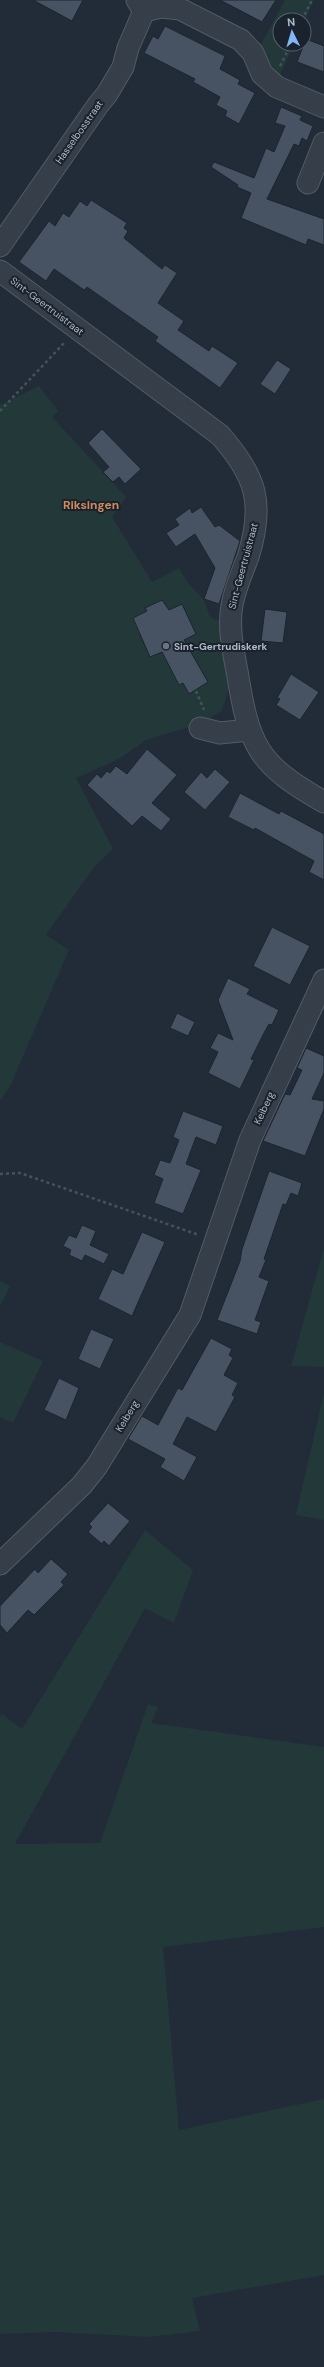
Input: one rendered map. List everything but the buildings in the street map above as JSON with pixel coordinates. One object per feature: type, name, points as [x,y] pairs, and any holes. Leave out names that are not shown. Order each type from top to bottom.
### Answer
[{"type":"street","name":"Hasselbosstraat","points":[[0,246],[107,94],[123,67],[141,6],[180,9],[241,40],[253,53],[262,74],[272,83],[324,106]]},
{"type":"street","points":[[308,183],[324,143]]},
{"type":"street","name":"Sint-Geertruistraat","points":[[0,271],[220,435],[238,456],[248,471],[257,501],[256,522],[247,558],[236,590],[230,618],[242,704],[249,730],[262,754],[272,767],[287,780],[324,802]]},
{"type":"street","points":[[200,728],[220,734],[249,730]]},
{"type":"street","name":"Keiberg","points":[[0,1564],[82,1485],[97,1466],[190,1315],[250,1140],[324,980]]},
{"type":"path","points":[[306,12],[312,0]]},
{"type":"path","points":[[272,83],[287,52]]},
{"type":"path","points":[[0,412],[77,329]]},
{"type":"path","points":[[0,1174],[20,1174],[216,1241]]},
{"type":"green space","points":[[285,0],[314,0],[309,12],[278,12]]},
{"type":"green space","points":[[272,24],[272,52],[290,52],[279,77],[273,74],[260,46]]},
{"type":"green space","points":[[39,386],[58,411],[52,417],[126,497],[112,517],[152,582],[179,568],[188,583],[204,600],[210,617],[220,621],[230,684],[222,711],[199,724],[146,740],[119,759],[76,778],[113,849],[94,867],[46,935],[69,950],[10,1086],[0,1101],[0,405]],"holes":[[[162,600],[169,610],[182,604],[196,634],[184,640],[202,672],[205,672],[203,673],[208,682],[189,694],[183,683],[179,685],[162,652],[150,657],[139,635],[147,611],[145,608]]]},
{"type":"green space","points":[[324,1248],[324,1367],[291,1366]]},
{"type":"green space","points":[[0,1281],[10,1286],[0,1307]]},
{"type":"green space","points":[[0,1342],[43,1361],[13,1423],[0,1417]]},
{"type":"green space","points":[[324,1393],[324,1520],[296,1515]]},
{"type":"green space","points":[[145,1530],[193,1570],[174,1623],[145,1608],[15,1844],[100,1843],[148,1704],[158,1707],[151,1723],[324,1747],[324,1927],[163,1947],[179,2130],[324,2099],[324,2275],[192,2298],[200,2331],[149,2337],[55,2332],[0,2334],[0,1717],[2,1714],[22,1729]]},
{"type":"place","name":"Sint-Gertrudiskerk","points":[[166,646]]},
{"type":"district","name":"Riksingen","points":[[91,505]]}]
